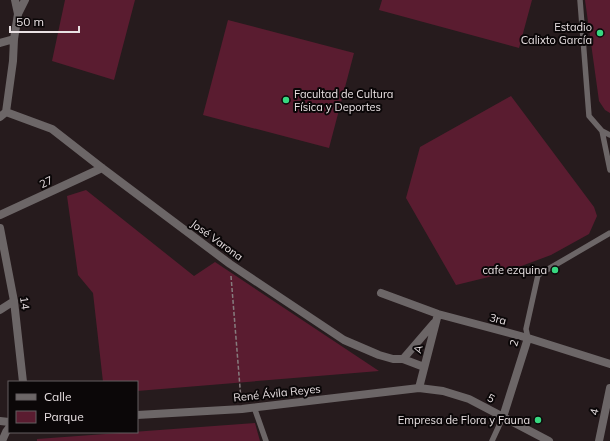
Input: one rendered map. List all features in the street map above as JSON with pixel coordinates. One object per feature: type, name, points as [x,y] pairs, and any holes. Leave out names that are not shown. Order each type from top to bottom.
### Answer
[{"type":"street","points":[[15,0],[18,14]]},
{"type":"street","points":[[3,114],[13,60],[14,39],[18,14],[25,0]]},
{"type":"street","points":[[0,43],[14,39]]},
{"type":"street","name":"José Varona","points":[[3,114],[52,129],[230,264],[344,340],[393,360],[403,359],[424,367]]},
{"type":"street","name":"27","points":[[0,215],[102,168]]},
{"type":"street","name":"14","points":[[0,228],[14,302],[23,381]]},
{"type":"street","name":"3ra","points":[[381,293],[437,318],[528,338],[610,364]]},
{"type":"street","points":[[0,310],[14,302]]},
{"type":"street","points":[[403,359],[437,318]]},
{"type":"street","name":"A","points":[[419,388],[437,318]]},
{"type":"street","name":"2","points":[[503,417],[528,338]]},
{"type":"street","name":"René Ávila Reyes","points":[[138,415],[242,409],[419,388]]},
{"type":"street","name":"5","points":[[419,388],[443,391],[469,398],[548,441]]},
{"type":"street","name":"4","points":[[599,441],[610,388]]},
{"type":"street","points":[[2,441],[8,429]]},
{"type":"lane","points":[[580,0],[589,116],[602,131],[610,135]]},
{"type":"lane","points":[[602,131],[610,170]]},
{"type":"lane","name":"2","points":[[528,338],[526,329],[538,275],[610,233]]},
{"type":"lane","points":[[254,407],[266,441]]},
{"type":"lane","points":[[492,441],[503,417]]},
{"type":"path","points":[[230,264],[242,409]]},
{"type":"green space","points":[[65,0],[135,0],[114,80],[52,61]]},
{"type":"green space","points":[[382,0],[532,0],[519,48],[379,10]]},
{"type":"green space","name":"Estadio Calixto García","points":[[585,0],[610,0],[610,113],[605,110],[599,101]]},
{"type":"green space","points":[[228,20],[354,53],[329,148],[203,115]]},
{"type":"green space","points":[[511,96],[594,207],[597,216],[589,234],[551,255],[497,275],[456,285],[406,198],[420,147]]},
{"type":"green space","points":[[86,190],[194,276],[215,262],[379,371],[138,391],[138,381],[103,381],[93,293],[78,275],[67,196]]},
{"type":"green space","points":[[255,423],[260,441],[37,441],[37,439],[138,433],[138,432]]},
{"type":"place","name":"Estadio Calixto García","points":[[600,33]]},
{"type":"place","name":"Facultad de Cultura Física y Deportes","points":[[286,100]]},
{"type":"place","name":"cafe ezquina","points":[[555,270]]},
{"type":"place","name":"Empresa de Flora y Fauna","points":[[538,420]]}]
